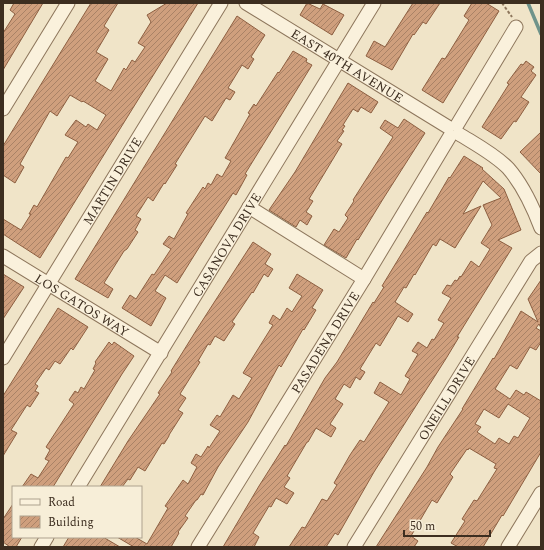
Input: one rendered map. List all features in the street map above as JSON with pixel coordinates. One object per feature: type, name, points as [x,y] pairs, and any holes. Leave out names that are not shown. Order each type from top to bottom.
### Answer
[{"type":"street","points":[[3,109],[68,3]]},
{"type":"street","name":"MARTIN DRIVE","points":[[3,358],[221,3]]},
{"type":"street","name":"EAST 40TH AVENUE","points":[[246,3],[454,130],[492,155],[507,168],[520,183],[541,228]]},
{"type":"street","name":"CASANOVA DRIVE","points":[[79,486],[374,3]]},
{"type":"street","name":"PASADENA DRIVE","points":[[198,547],[364,279],[516,27]]},
{"type":"street","points":[[249,207],[364,279]]},
{"type":"street","name":"ONEILL DRIVE","points":[[354,547],[531,261],[541,252]]},
{"type":"street","name":"LOS GATOS WAY","points":[[3,256],[161,353]]},
{"type":"street","points":[[508,547],[541,493]]},
{"type":"street","points":[[41,547],[46,538]]},
{"type":"path","points":[[502,3],[513,18],[516,27]]},
{"type":"building","points":[[14,3],[43,3],[3,70],[3,33],[15,14],[10,10]]},
{"type":"building","points":[[91,3],[118,3],[104,26],[109,30],[96,52],[108,59],[95,81],[111,91],[124,68],[126,70],[132,60],[135,62],[145,47],[138,43],[151,22],[147,15],[167,3],[198,3],[40,258],[3,234],[3,219],[21,230],[31,214],[29,214],[34,205],[37,207],[66,157],[68,158],[78,142],[65,135],[70,128],[76,120],[86,127],[88,124],[97,130],[106,115],[70,95],[57,116],[50,111],[20,164],[24,167],[15,183],[3,175],[3,146]]},
{"type":"building","points":[[307,3],[320,9],[323,4],[344,15],[332,35],[300,15]]},
{"type":"building","points":[[413,3],[440,3],[426,24],[423,22],[414,35],[413,34],[392,70],[366,56],[374,41],[385,47]]},
{"type":"building","points":[[472,3],[486,3],[499,11],[443,103],[422,90],[442,58],[445,59],[469,20],[464,16]]},
{"type":"building","points":[[237,16],[265,35],[251,57],[254,59],[248,69],[242,65],[228,88],[235,92],[230,100],[226,98],[212,121],[205,116],[175,164],[177,165],[165,184],[164,183],[153,201],[148,197],[136,216],[141,219],[135,230],[138,232],[104,283],[113,289],[108,298],[75,279]]},
{"type":"building","points":[[293,51],[307,59],[306,62],[312,65],[245,174],[247,175],[236,195],[233,193],[177,283],[165,275],[155,291],[166,298],[151,326],[122,308],[130,295],[136,299],[152,274],[154,275],[171,249],[163,244],[169,236],[174,239],[188,214],[186,213],[203,187],[205,189],[208,183],[211,185],[217,174],[222,177],[231,161],[225,158],[250,114],[248,113],[254,104],[256,106]]},
{"type":"building","points":[[526,61],[534,67],[531,71],[536,75],[521,97],[529,102],[516,122],[514,121],[501,139],[482,127],[509,84],[507,83],[521,64],[523,65]]},
{"type":"building","points":[[348,83],[378,102],[371,113],[361,107],[358,112],[353,109],[343,125],[345,126],[342,130],[344,131],[337,141],[342,144],[309,199],[313,201],[306,212],[312,216],[307,225],[300,220],[296,227],[269,210],[295,172]]},
{"type":"building","points":[[404,119],[425,133],[346,258],[324,245],[334,229],[339,232],[348,218],[345,215],[354,201],[353,200],[393,137],[380,128],[385,120],[398,128]]},
{"type":"building","points":[[541,132],[541,174],[520,152]]},
{"type":"building","points":[[464,156],[483,168],[482,169],[504,189],[521,230],[498,240],[512,248],[457,337],[459,337],[447,357],[374,472],[338,535],[335,533],[326,547],[289,547],[302,527],[305,528],[322,499],[327,501],[337,485],[334,483],[350,455],[360,440],[364,442],[389,402],[374,393],[380,382],[401,395],[410,379],[405,376],[418,354],[412,351],[418,342],[427,348],[432,339],[434,340],[444,323],[438,320],[451,298],[442,293],[447,285],[451,286],[455,280],[457,281],[460,276],[461,277],[471,261],[479,267],[490,249],[481,243],[492,225],[483,205],[501,198],[483,181],[463,214],[481,206],[455,248],[440,239],[436,246],[433,244],[415,275],[414,274],[406,288],[404,287],[395,302],[413,314],[408,322],[398,316],[380,346],[376,343],[360,369],[365,372],[360,380],[356,377],[350,388],[344,384],[335,399],[343,404],[330,424],[336,428],[331,437],[316,428],[307,442],[287,476],[290,478],[284,487],[294,493],[287,504],[276,498],[271,507],[269,506],[253,533],[259,537],[254,547],[223,547],[259,486],[285,445],[286,446],[325,378],[337,362],[373,302],[374,303],[384,287],[382,286],[427,212],[428,213],[449,177],[450,178]]},
{"type":"building","points":[[253,242],[271,254],[265,264],[273,269],[268,277],[264,274],[253,293],[252,292],[232,322],[235,324],[224,341],[215,336],[210,345],[208,344],[198,361],[200,362],[180,394],[186,398],[178,410],[183,413],[145,471],[138,467],[130,480],[128,479],[123,486],[101,486],[128,441],[160,394],[158,393]]},
{"type":"building","points":[[3,274],[24,287],[3,319]]},
{"type":"building","points":[[297,274],[323,290],[312,308],[316,310],[281,367],[279,365],[248,422],[218,467],[203,495],[201,494],[185,516],[188,518],[178,532],[179,533],[171,547],[134,547],[119,538],[137,538],[147,544],[168,508],[165,506],[183,480],[188,484],[197,467],[191,463],[196,454],[201,457],[220,431],[210,425],[217,415],[220,417],[233,395],[239,399],[252,378],[243,373],[273,325],[269,323],[273,315],[280,320],[287,308],[292,312],[302,296],[289,288]]},
{"type":"building","points":[[541,280],[541,328],[539,324],[536,328],[541,331],[541,342],[536,350],[530,347],[517,369],[510,365],[495,389],[510,399],[516,390],[524,395],[526,392],[541,401],[541,452],[503,516],[502,515],[483,547],[458,547],[451,543],[465,521],[462,519],[474,500],[477,501],[497,469],[494,468],[496,464],[469,448],[450,474],[453,477],[437,503],[432,500],[411,536],[418,541],[414,547],[376,547],[463,409],[493,358],[494,359],[521,311],[538,322],[528,299]],"holes":[[[508,404],[530,418],[518,438],[514,436],[509,444],[499,438],[495,444],[477,432],[481,427],[475,424],[484,409],[499,418]]]},
{"type":"building","points":[[58,308],[88,327],[73,350],[71,348],[60,364],[55,361],[49,370],[46,368],[35,384],[38,386],[35,391],[39,393],[30,407],[27,405],[11,430],[17,433],[3,456],[3,396]]},
{"type":"building","points":[[109,342],[112,345],[114,342],[134,356],[54,486],[23,486],[31,474],[38,478],[49,461],[45,459],[50,450],[46,447],[74,404],[69,400],[75,391],[78,393],[81,387],[84,389],[95,370],[93,369],[96,363],[95,362]]},
{"type":"building","points":[[12,506],[12,538],[21,538],[16,547],[10,547],[3,542],[3,519]]},
{"type":"building","points":[[68,538],[105,538],[120,547],[63,547]]},
{"type":"waterway","points":[[528,3],[541,34]]}]
